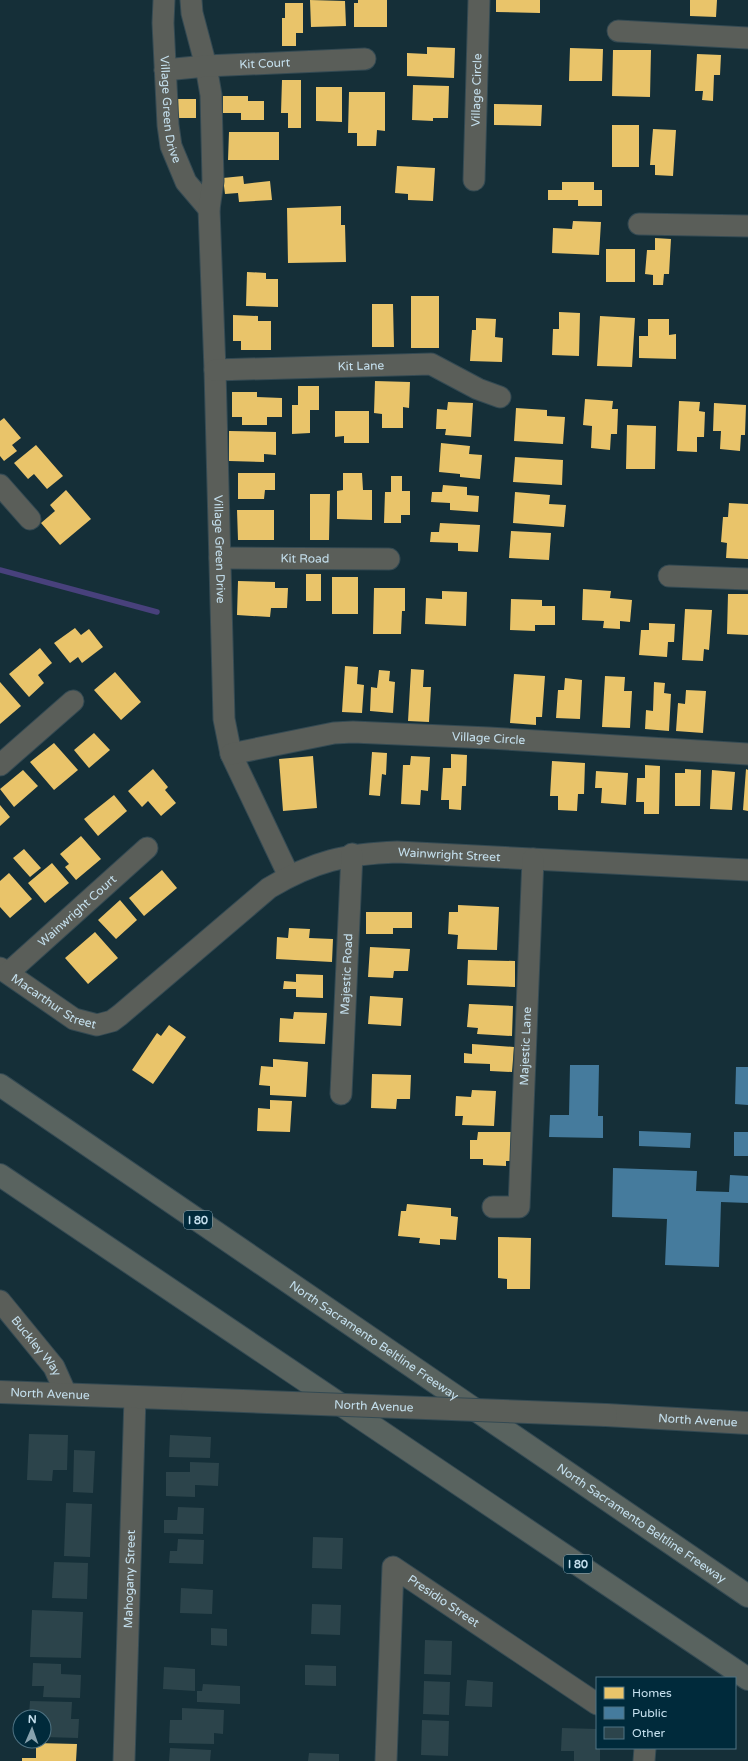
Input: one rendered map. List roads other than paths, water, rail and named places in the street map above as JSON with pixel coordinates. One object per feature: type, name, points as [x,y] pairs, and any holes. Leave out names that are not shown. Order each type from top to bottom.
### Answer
[{"type":"highway","name":"North Sacramento Beltline Freeway","points":[[0,1086],[748,1596]]},
{"type":"highway","name":"I 80","points":[[0,1175],[748,1679]]},
{"type":"street","name":"Village Green Drive","points":[[164,0],[163,23],[165,70],[168,125],[171,146],[186,182],[209,208]]},
{"type":"street","name":"Village Green Drive","points":[[191,0],[192,12],[206,66],[212,103],[213,181],[209,208],[215,370],[224,720],[231,754],[289,876]]},
{"type":"street","name":"Village Circle","points":[[474,180],[479,0]]},
{"type":"street","points":[[618,31],[748,38]]},
{"type":"street","name":"Kit Court","points":[[165,70],[206,66],[365,59]]},
{"type":"street","points":[[639,224],[748,226]]},
{"type":"street","name":"Kit Lane","points":[[215,370],[431,364],[478,389],[500,397]]},
{"type":"street","points":[[0,485],[30,519]]},
{"type":"street","name":"Kit Road","points":[[220,558],[389,559]]},
{"type":"street","points":[[669,576],[748,579]]},
{"type":"street","points":[[0,765],[73,702]]},
{"type":"street","name":"Village Circle","points":[[231,754],[327,735],[353,732],[489,738],[748,754]]},
{"type":"street","name":"Wainwright Court","points":[[4,971],[147,848]]},
{"type":"street","name":"Wainwright Street","points":[[185,961],[269,888],[289,876],[329,860],[352,854],[397,852],[748,870]]},
{"type":"street","name":"Majestic Road","points":[[342,1094],[352,854]]},
{"type":"street","name":"Majestic Lane","points":[[493,1206],[519,1207],[533,859]]},
{"type":"street","name":"Macarthur Street","points":[[4,971],[74,1019],[97,1025],[112,1021],[185,961]]},
{"type":"street","name":"Buckley Way","points":[[0,1301],[54,1367],[66,1394]]},
{"type":"street","name":"North Avenue","points":[[0,1392],[606,1415],[748,1423]]},
{"type":"street","name":"Mahogany Street","points":[[124,1761],[135,1397]]},
{"type":"street","name":"Presidio Street","points":[[386,1761],[393,1567],[596,1703]]},
{"type":"street","points":[[644,1761],[645,1749]]},
{"type":"waterway","points":[[0,570],[157,612]]}]
